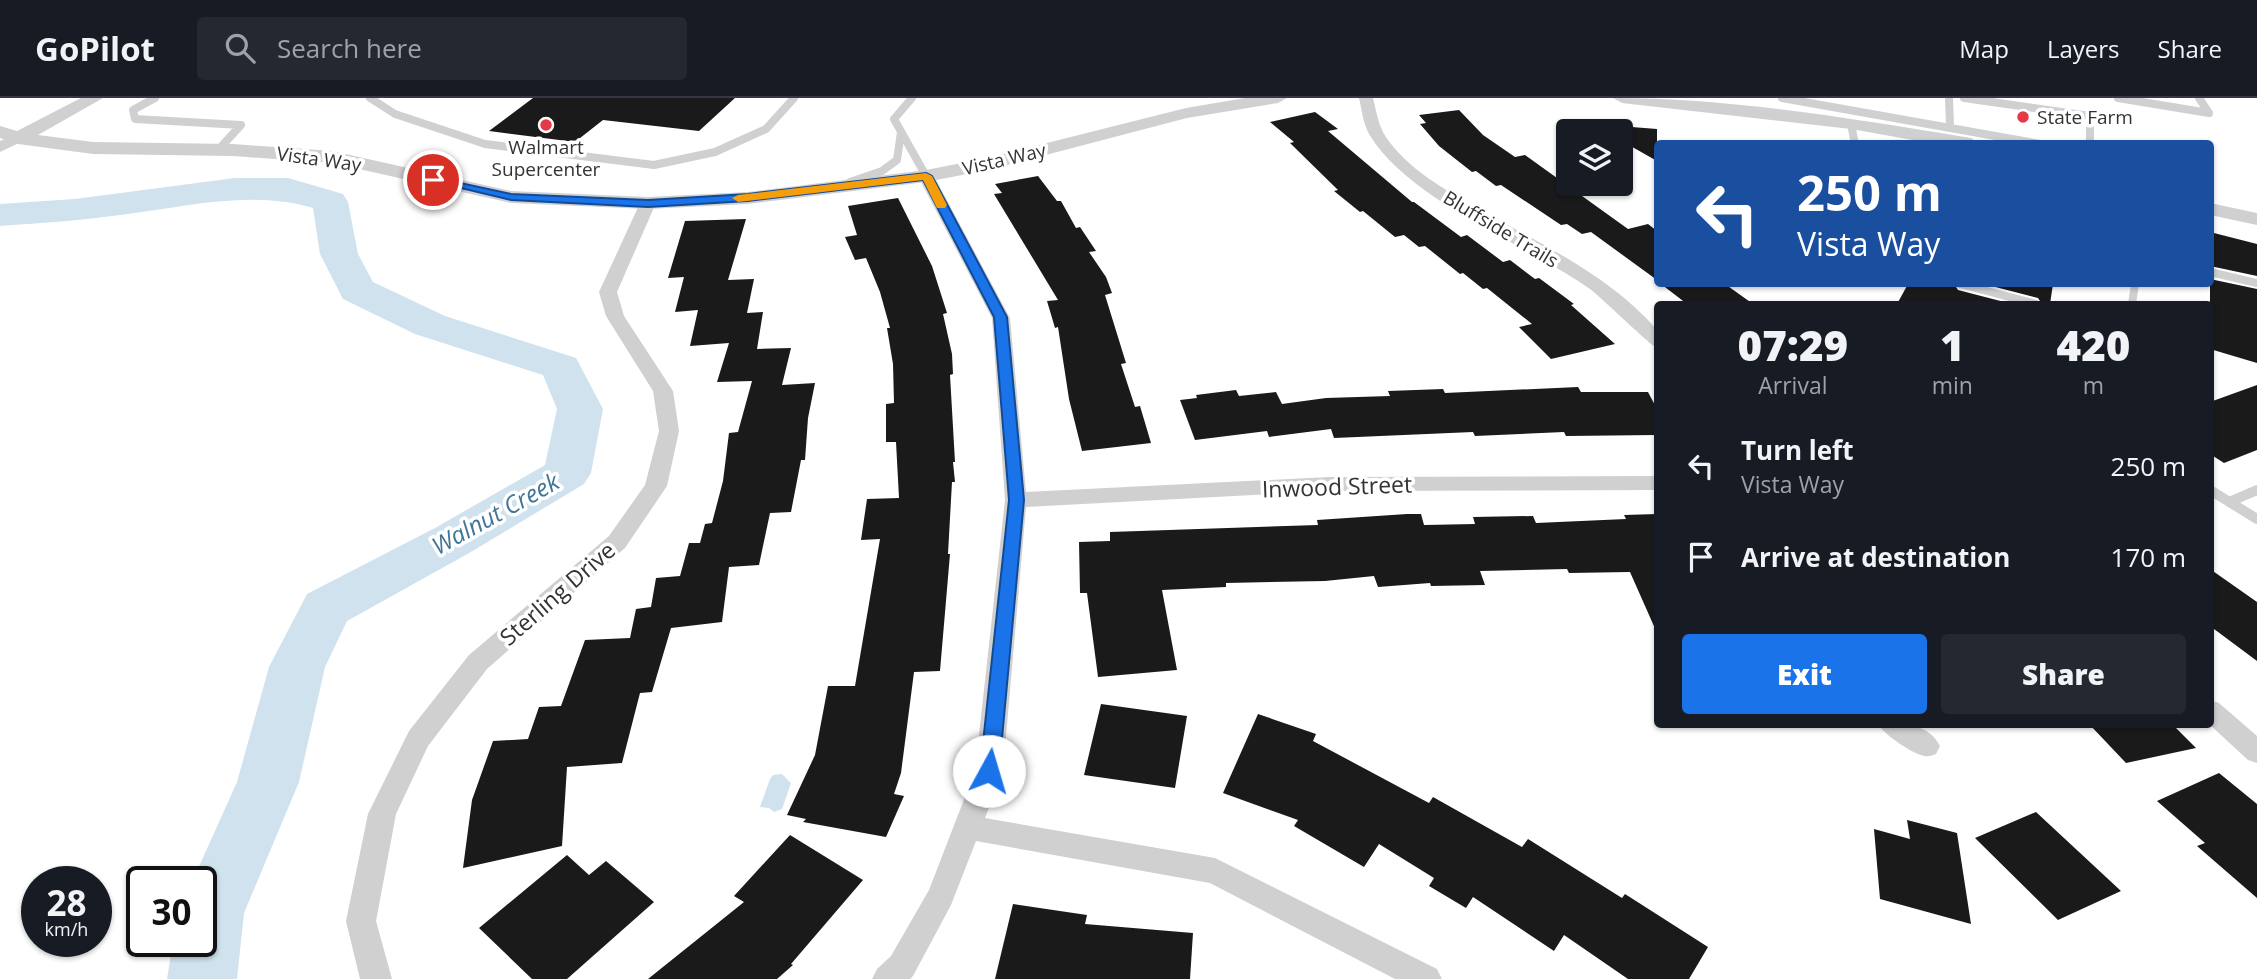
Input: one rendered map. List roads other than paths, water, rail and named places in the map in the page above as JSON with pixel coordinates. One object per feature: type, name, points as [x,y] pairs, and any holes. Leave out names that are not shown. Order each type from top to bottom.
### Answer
[{"type":"street","points":[[0,147],[9,135],[94,98]]},
{"type":"street","name":"Vista Way","points":[[9,135],[93,148],[219,149],[332,157],[511,197],[648,203],[748,198],[926,176],[1242,100],[1278,98]]},
{"type":"street","name":"Bluffside Trails","points":[[1366,98],[1376,132],[1399,163],[1446,197],[1610,296],[1643,322],[1654,338]]},
{"type":"street","points":[[1622,98],[1769,107],[1948,140]]},
{"type":"street","points":[[888,979],[902,965],[941,896],[989,771],[1016,500],[1000,317],[926,176]]},
{"type":"street","name":"Sterling Drive","points":[[376,979],[361,921],[382,814],[418,739],[478,662],[617,542],[656,486],[669,431],[663,391],[615,316],[608,292],[648,203]]},
{"type":"street","points":[[2214,210],[2257,219]]},
{"type":"street","name":"Inwood Street","points":[[1016,500],[1329,484],[1654,483]]},
{"type":"street","points":[[2214,714],[2257,752]]},
{"type":"street","points":[[1897,728],[1927,747]]},
{"type":"street","points":[[968,827],[1214,871],[1426,979]]},
{"type":"lane","points":[[155,98],[133,110],[135,119],[241,125],[219,149]]},
{"type":"lane","points":[[370,98],[395,114],[485,144],[654,165],[715,152],[766,129],[794,98]]},
{"type":"lane","points":[[912,98],[894,119],[926,176]]},
{"type":"lane","points":[[1782,98],[2019,140]]},
{"type":"lane","points":[[1837,98],[1839,107]]},
{"type":"lane","points":[[1949,98],[1950,127]]},
{"type":"lane","points":[[1964,98],[2090,116],[2090,140]]},
{"type":"lane","points":[[2118,98],[2209,113],[2199,98]]},
{"type":"lane","points":[[1851,124],[1854,140]]},
{"type":"lane","points":[[829,188],[882,171],[897,160],[901,132]]},
{"type":"lane","points":[[2214,273],[2257,283]]},
{"type":"lane","points":[[1971,287],[2025,301]]},
{"type":"lane","points":[[2229,502],[2257,490]]},
{"type":"lane","points":[[2214,493],[2257,519]]},
{"type":"water","points":[[782,774],[791,783],[782,809],[774,812],[760,807],[770,779],[773,775]]},
{"type":"waterway","name":"Walnut Creek","points":[[0,215],[75,210],[235,189],[288,189],[330,202],[339,254],[357,290],[430,325],[561,367],[580,409],[567,473],[453,540],[326,608],[297,667],[268,782],[211,913],[202,979]]},
{"type":"place","name":"State Farm","points":[[2023,117]]},
{"type":"place","name":"Walmart Supercenter","points":[[546,125]]}]
